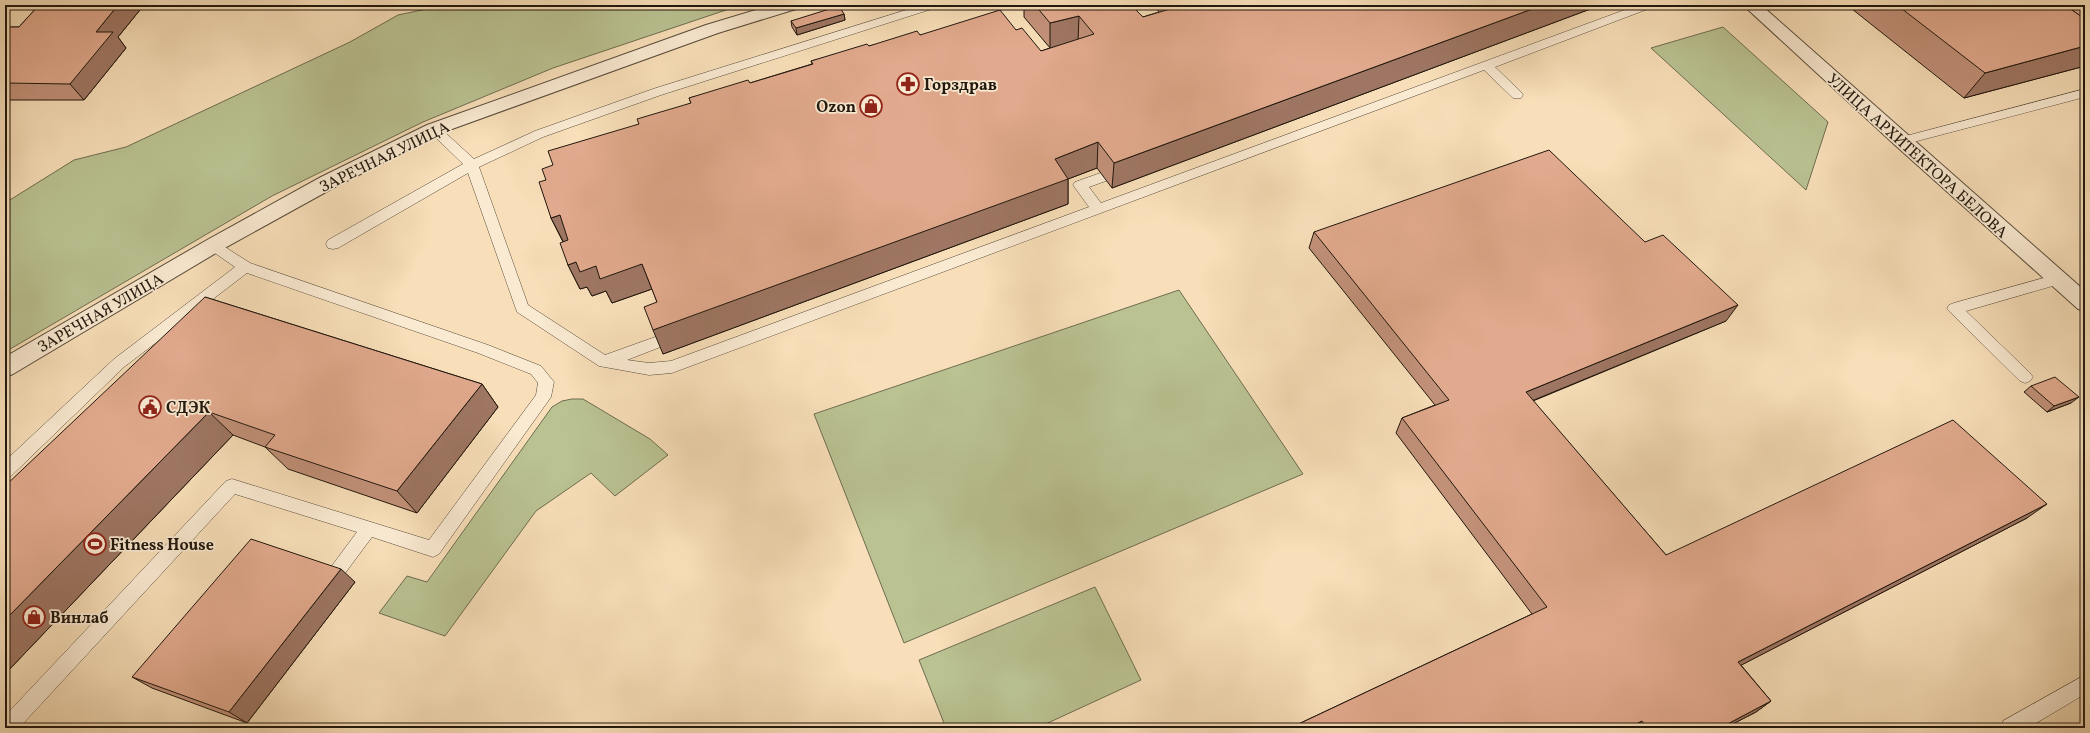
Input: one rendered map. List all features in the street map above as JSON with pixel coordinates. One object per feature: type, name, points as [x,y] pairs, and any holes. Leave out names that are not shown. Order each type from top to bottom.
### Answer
[{"type":"street","name":"ЗАРЕЧНАЯ УЛИЦА","points":[[5,368],[214,245],[328,182],[434,129],[712,29],[790,5]]},
{"type":"street","name":"УЛИЦА АРХИТЕКТОРА БЕЛОВА","points":[[1751,5],[1902,142],[2085,303]]},
{"type":"lane","points":[[333,244],[472,164],[539,134],[642,97],[934,5]]},
{"type":"lane","points":[[434,129],[472,164],[522,308],[604,362],[649,369],[672,367],[1097,208],[1649,5]]},
{"type":"lane","points":[[1486,65],[1517,94]]},
{"type":"lane","points":[[1902,142],[2085,93]]},
{"type":"lane","points":[[1097,208],[1080,185],[1132,166]]},
{"type":"lane","points":[[6,728],[232,486],[433,550],[544,397],[546,382],[536,370],[245,267],[227,256],[214,245]]},
{"type":"lane","points":[[5,471],[119,363],[245,267]]},
{"type":"lane","points":[[2025,377],[1954,309],[2058,279]]},
{"type":"lane","points":[[604,362],[658,342]]},
{"type":"lane","points":[[334,575],[369,529]]},
{"type":"lane","points":[[2010,728],[2085,684]]},
{"type":"green space","points":[[446,5],[741,5],[553,68],[423,122],[272,196],[5,352],[5,203],[74,160],[126,147],[350,42],[398,15]]},
{"type":"green space","points":[[1723,27],[1828,122],[1806,190],[1651,48]]},
{"type":"green space","points":[[1179,290],[1303,474],[904,643],[814,414]]},
{"type":"green space","points":[[583,399],[650,439],[668,455],[615,496],[591,473],[536,511],[445,636],[379,613],[407,576],[427,582],[552,407],[562,401]]},
{"type":"green space","points":[[1095,587],[1141,680],[1037,728],[946,728],[919,660]]},
{"type":"building","points":[[39,5],[118,5],[96,32],[113,32],[70,84],[5,83],[5,27],[19,27]]},
{"type":"building","points":[[1035,5],[1131,5],[1143,17],[1180,6],[1179,5],[1543,5],[1114,163],[1098,142],[1055,159],[1068,179],[653,330],[644,307],[657,302],[642,264],[600,279],[596,266],[580,272],[576,262],[568,265],[560,243],[568,240],[560,215],[551,218],[539,182],[546,180],[542,169],[553,165],[548,151],[639,124],[637,119],[691,103],[689,98],[748,80],[750,83],[813,64],[811,61],[867,44],[869,46],[917,31],[920,35],[1000,10],[1016,30],[1022,28],[1041,51],[1094,34],[1079,16],[1050,23]]},
{"type":"building","points":[[1897,5],[2065,5],[2085,19],[2085,46],[1985,73]]},
{"type":"building","points":[[2065,5],[2085,5],[2085,19]]},
{"type":"building","points":[[839,6],[844,14],[796,28],[791,21]]},
{"type":"building","points":[[1549,150],[1645,242],[1663,235],[1738,305],[1526,392],[1666,555],[1953,420],[2047,504],[1738,662],[1771,701],[1720,728],[1647,728],[1642,721],[1628,728],[1290,728],[1547,607],[1402,418],[1449,400],[1314,232]]},
{"type":"building","points":[[205,297],[482,384],[397,491],[265,447],[275,435],[209,412],[5,620],[5,486]]},
{"type":"building","points":[[2055,377],[2079,397],[2054,406],[2031,386]]},
{"type":"building","points":[[251,539],[341,569],[229,712],[132,677]]},
{"type":"place","name":"Горздрав","points":[[908,84]]},
{"type":"place","name":"Ozon","points":[[871,106]]},
{"type":"place","name":"СДЭК","points":[[150,407]]},
{"type":"place","name":"Fitness House","points":[[95,544]]},
{"type":"place","name":"Винлаб","points":[[34,617]]}]
